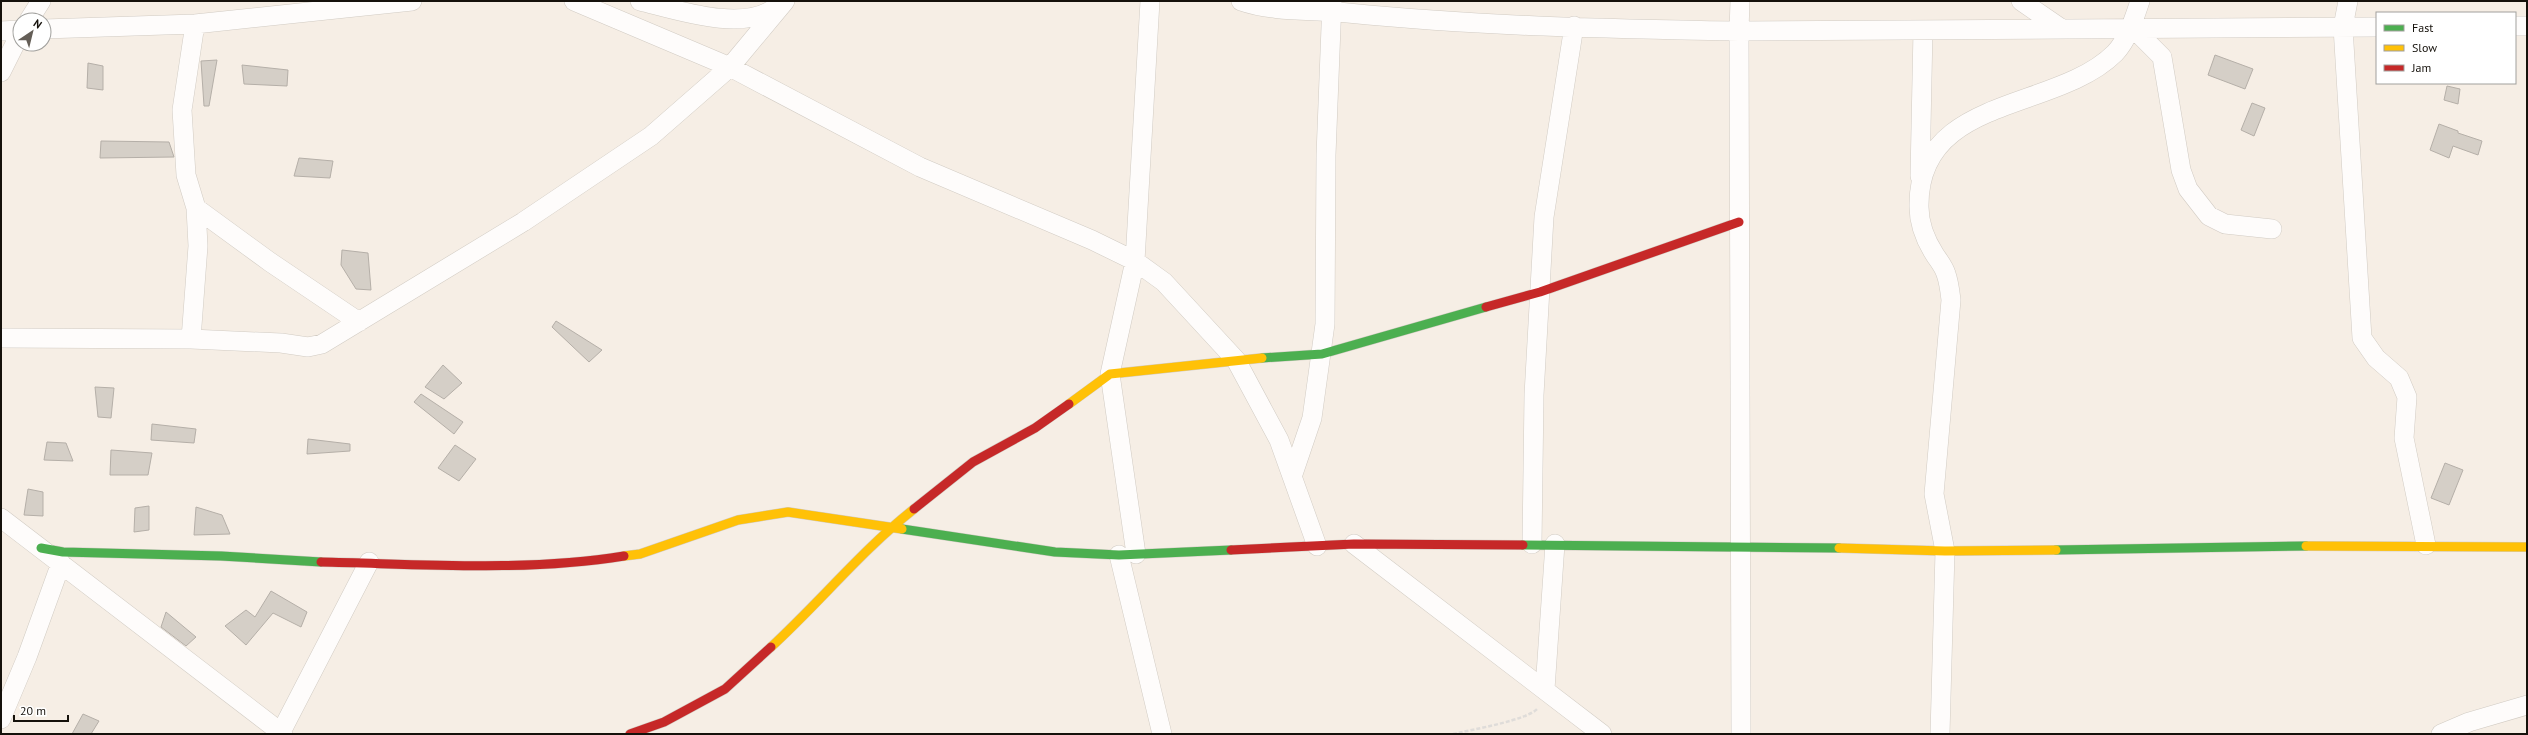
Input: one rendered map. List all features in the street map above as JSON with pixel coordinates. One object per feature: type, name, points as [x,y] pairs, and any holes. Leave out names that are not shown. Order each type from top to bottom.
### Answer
[{"type":"street","points":[[33,12],[41,1]]},
{"type":"street","points":[[52,29],[195,24],[412,1]]},
{"type":"street","points":[[574,1],[730,67],[920,167],[1092,240],[1135,261],[1164,282],[1236,360],[1279,440],[1293,474],[1316,546]]},
{"type":"street","points":[[640,1],[695,14],[738,20],[770,12],[784,1]]},
{"type":"street","points":[[1,338],[191,339],[281,343],[308,347],[322,344],[523,222],[651,136],[730,67],[784,1]]},
{"type":"street","points":[[1150,1],[1135,261],[1110,374],[1128,554],[1162,734]]},
{"type":"street","points":[[1241,1],[1288,11],[1332,6],[1424,21],[1738,31],[2062,29],[2132,27],[2376,27]]},
{"type":"street","points":[[1740,1],[1738,31],[1742,546],[1741,734]]},
{"type":"street","points":[[2021,1],[2062,29]]},
{"type":"street","points":[[1920,182],[1930,160],[1948,134],[1991,112],[2088,73],[2115,52],[2132,27],[2140,1]]},
{"type":"street","points":[[2348,1],[2343,27],[2362,338],[2376,358],[2399,378],[2407,397],[2404,438],[2426,545]]},
{"type":"street","points":[[1293,474],[1312,418],[1325,324],[1326,155],[1332,6]]},
{"type":"street","points":[[191,339],[198,246],[196,208],[186,175],[182,110],[195,24]]},
{"type":"street","points":[[1532,544],[1534,395],[1544,218],[1574,26]]},
{"type":"street","points":[[2516,26],[2527,26]]},
{"type":"street","points":[[2132,27],[2162,57],[2181,170],[2188,190],[2209,216],[2225,224],[2272,229]]},
{"type":"street","points":[[1,30],[12,30]]},
{"type":"street","points":[[1923,30],[1920,182],[1918,208],[1922,230],[1946,272],[1951,300],[1934,494],[1945,551],[1940,734]]},
{"type":"street","points":[[1,72],[12,50]]},
{"type":"street","points":[[196,208],[359,322]]},
{"type":"street","points":[[630,734],[662,728],[725,689],[808,612],[890,528],[973,462],[1036,428],[1092,390],[1110,374],[1236,360],[1322,354],[1540,292],[1740,222]]},
{"type":"street","points":[[41,548],[63,552],[221,556],[311,562],[472,564],[588,562],[640,554],[738,520],[788,512],[1055,552],[1128,554],[1354,544],[1742,546],[1945,551],[2426,545],[2527,547]]},
{"type":"street","points":[[1,518],[282,733],[369,562]]},
{"type":"street","points":[[1354,544],[1602,734]]},
{"type":"street","points":[[1545,689],[1556,544]]},
{"type":"street","points":[[1,719],[27,657],[61,563]]},
{"type":"street","points":[[2441,734],[2469,722],[2527,705]]},
{"type":"path","points":[[1453,734],[1534,713],[1545,689]]},
{"type":"building","points":[[2215,55],[2253,69],[2245,89],[2208,75]]},
{"type":"building","points":[[217,60],[209,106],[204,106],[201,61]]},
{"type":"building","points":[[88,63],[103,66],[103,90],[87,88]]},
{"type":"building","points":[[242,65],[288,70],[287,86],[244,84]]},
{"type":"building","points":[[2447,86],[2460,89],[2458,104],[2444,100]]},
{"type":"building","points":[[2252,103],[2265,108],[2254,136],[2241,130]]},
{"type":"building","points":[[2439,124],[2458,131],[2458,133],[2482,141],[2478,155],[2453,146],[2449,158],[2430,150]]},
{"type":"building","points":[[101,141],[169,142],[174,157],[100,158]]},
{"type":"building","points":[[299,158],[333,161],[330,178],[294,176]]},
{"type":"building","points":[[342,250],[368,253],[371,290],[356,289],[341,265]]},
{"type":"building","points":[[556,321],[602,350],[589,362],[552,327]]},
{"type":"building","points":[[443,365],[462,383],[444,399],[425,387]]},
{"type":"building","points":[[95,387],[114,388],[111,418],[98,417]]},
{"type":"building","points":[[421,394],[463,422],[454,434],[414,402]]},
{"type":"building","points":[[152,424],[196,429],[194,443],[151,440]]},
{"type":"building","points":[[308,439],[350,444],[350,451],[307,454]]},
{"type":"building","points":[[47,442],[66,443],[73,461],[44,460]]},
{"type":"building","points":[[455,445],[476,459],[459,481],[438,468]]},
{"type":"building","points":[[111,450],[152,453],[148,475],[110,475]]},
{"type":"building","points":[[2445,463],[2463,470],[2449,505],[2431,498]]},
{"type":"building","points":[[28,489],[43,492],[43,516],[24,515]]},
{"type":"building","points":[[149,506],[149,530],[134,532],[135,508]]},
{"type":"building","points":[[196,507],[222,515],[230,534],[194,535]]},
{"type":"building","points":[[271,591],[307,612],[301,627],[273,613],[246,645],[225,626],[246,610],[255,617]]},
{"type":"building","points":[[166,612],[196,637],[186,646],[161,627]]},
{"type":"building","points":[[83,714],[99,721],[91,734],[72,734]]},
{"type":"traffic: fast","points":[[1262,358],[1322,354],[1486,307]]},
{"type":"traffic: fast","points":[[902,529],[1055,552],[1119,555],[1231,550]]},
{"type":"traffic: fast","points":[[1523,545],[1839,548]]},
{"type":"traffic: fast","points":[[2056,550],[2306,546]]},
{"type":"traffic: fast","points":[[41,548],[63,552],[221,556],[321,562]]},
{"type":"traffic: slow","points":[[1069,404],[1110,374],[1262,358]]},
{"type":"traffic: slow","points":[[771,647],[859,559],[914,509]]},
{"type":"traffic: slow","points":[[624,556],[640,554],[738,520],[788,512],[902,529]]},
{"type":"traffic: slow","points":[[2306,546],[2527,547]]},
{"type":"traffic: slow","points":[[1839,548],[1945,551],[2056,550]]},
{"type":"traffic: jam","points":[[1486,307],[1540,292],[1739,222]]},
{"type":"traffic: jam","points":[[914,509],[973,462],[1035,428],[1069,404]]},
{"type":"traffic: jam","points":[[1231,550],[1354,544],[1523,545]]},
{"type":"traffic: jam","points":[[321,562],[473,566],[549,564],[624,556]]},
{"type":"traffic: jam","points":[[630,734],[664,722],[725,689],[771,647]]}]
